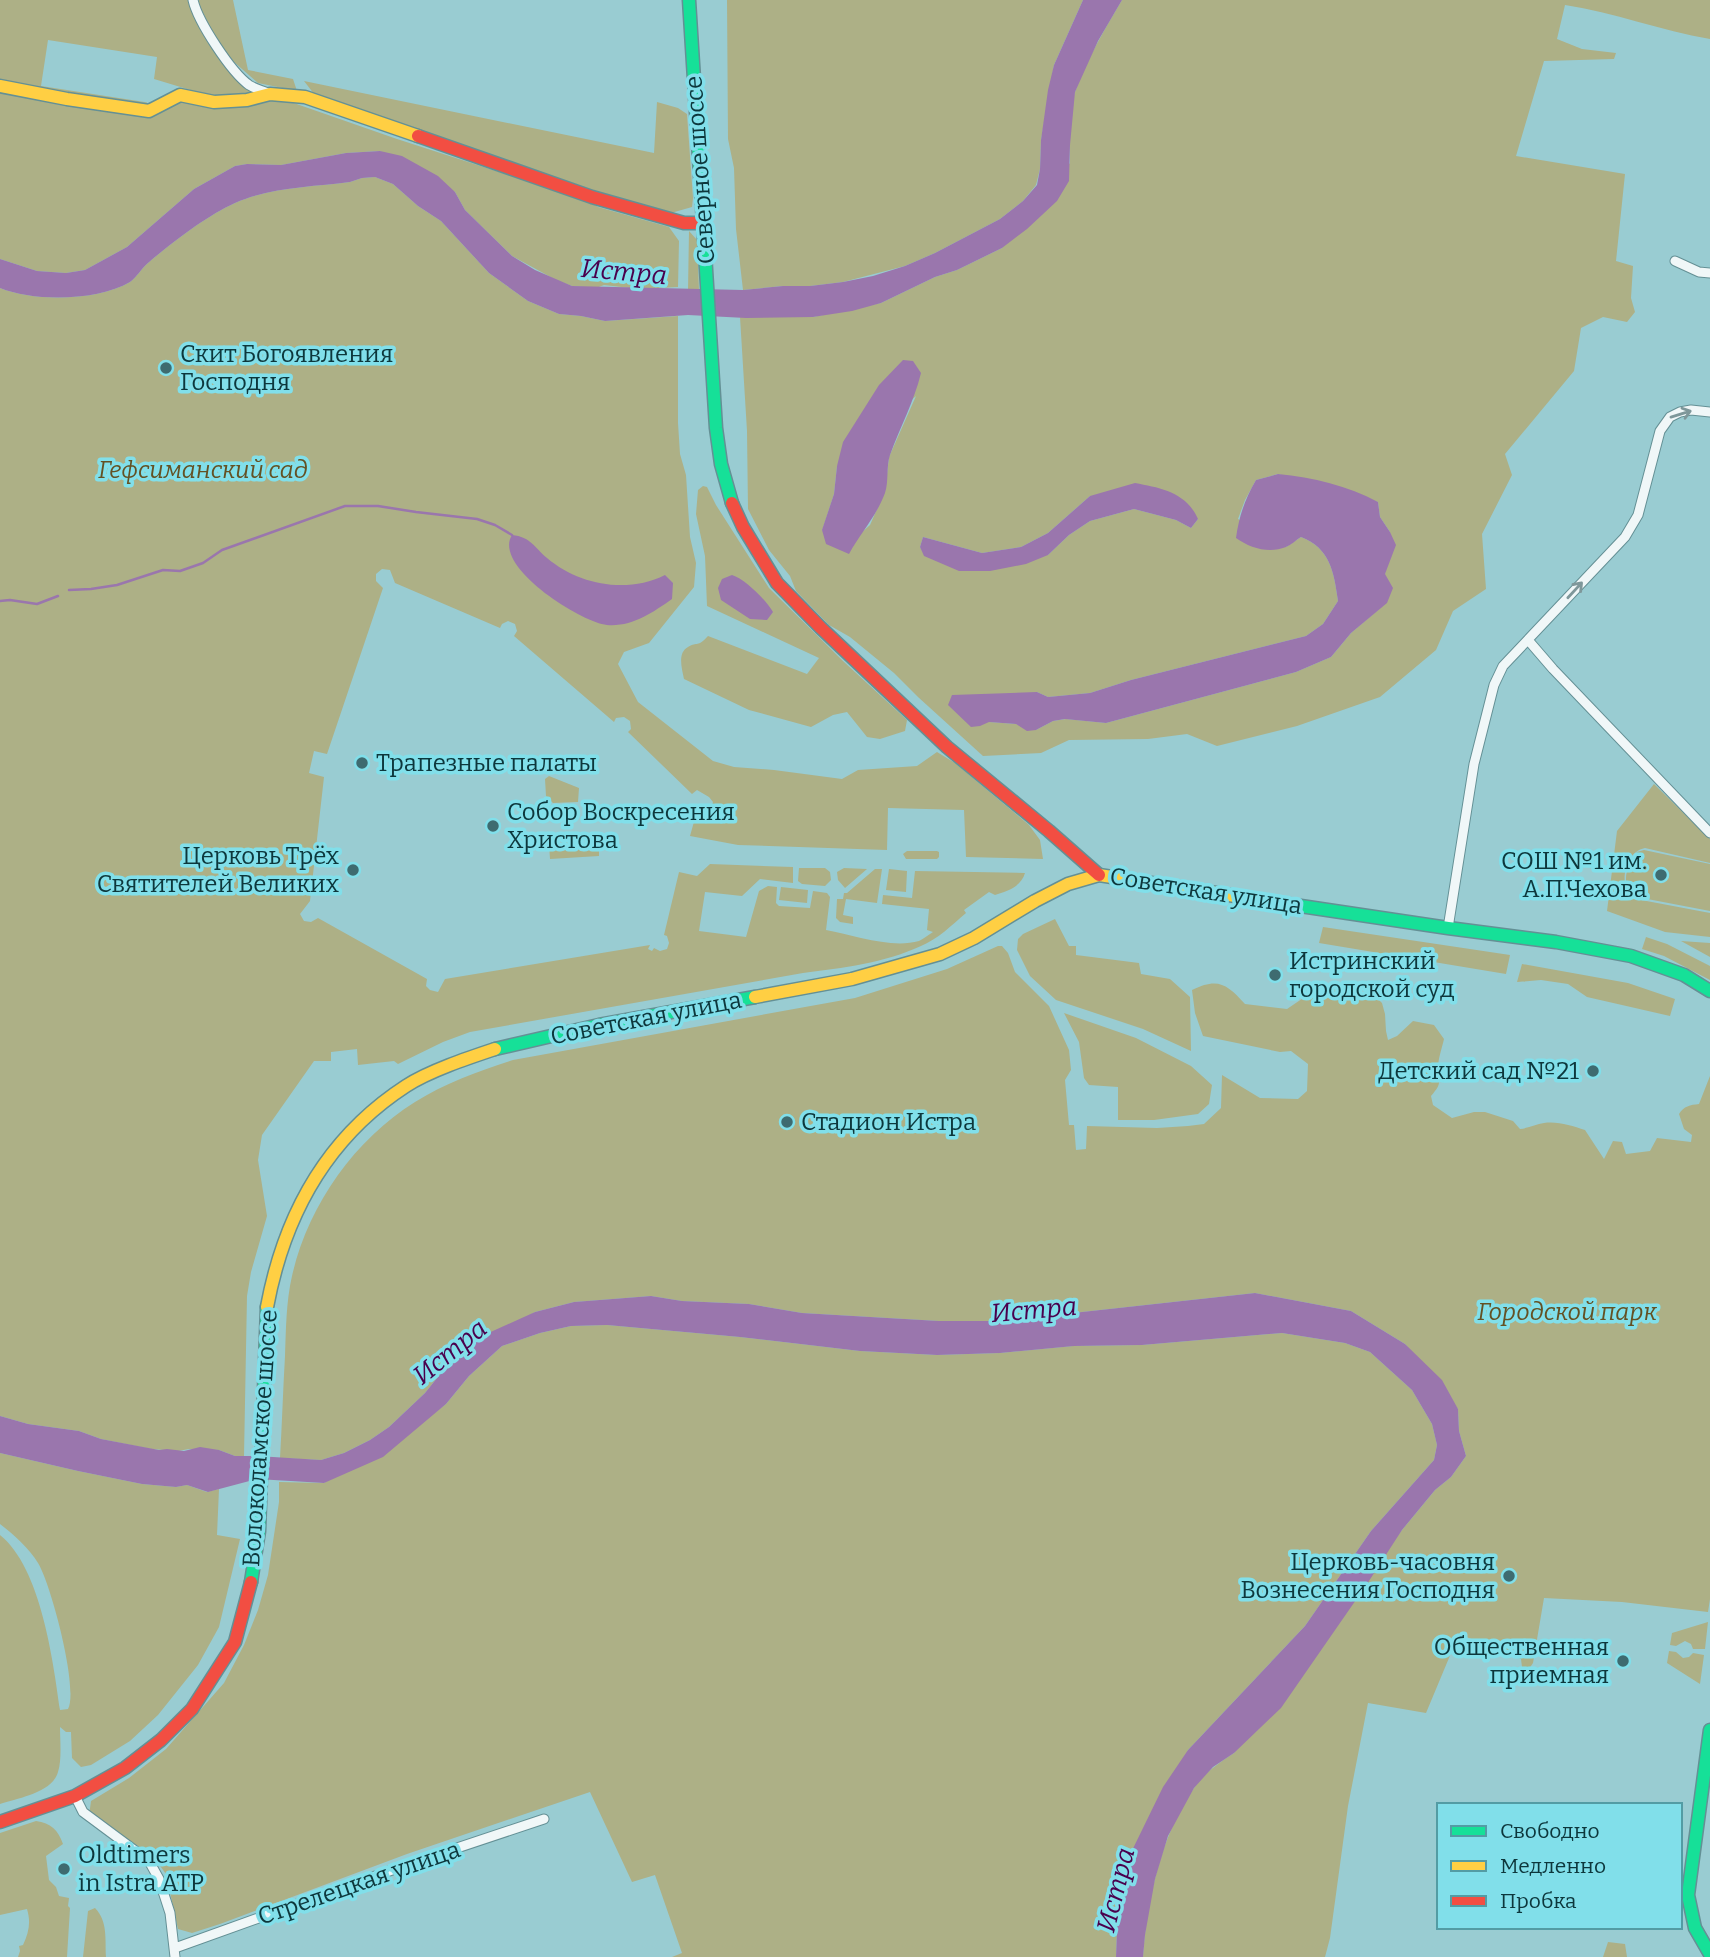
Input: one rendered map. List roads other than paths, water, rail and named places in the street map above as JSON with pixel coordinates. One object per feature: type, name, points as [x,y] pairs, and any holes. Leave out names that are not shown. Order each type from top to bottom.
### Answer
[{"type":"main road","name":"Северное шоссе","points":[[689,0],[716,428],[729,497],[743,527],[777,583],[821,628],[947,747],[1098,875]]},
{"type":"main road","points":[[0,86],[149,111],[180,95],[214,102],[247,100],[270,94],[305,97],[592,197],[684,223],[704,223]]},
{"type":"main road","name":"Советская улица","points":[[509,1045],[599,1025],[852,979],[940,954],[974,938],[1068,884],[1098,875],[1556,942],[1631,956],[1684,975],[1710,991]]},
{"type":"main road","name":"Волоколамское шоссе","points":[[0,1822],[75,1796],[125,1768],[161,1740],[192,1709],[235,1642],[251,1581],[259,1531],[266,1311],[273,1273],[294,1214],[323,1164],[363,1119],[407,1085],[460,1061],[509,1045]]},
{"type":"main road","points":[[1710,1730],[1688,1895],[1695,1928],[1710,1954]]},
{"type":"street","points":[[193,0],[212,41],[224,56],[248,84],[270,94]]},
{"type":"street","points":[[1675,261],[1699,272],[1710,273]]},
{"type":"street","points":[[1448,928],[1472,776],[1493,685],[1503,666],[1625,537],[1638,515],[1660,431],[1670,417],[1691,410],[1710,412]]},
{"type":"street","points":[[1528,640],[1710,833]]},
{"type":"street","points":[[75,1796],[83,1812],[149,1861],[159,1879],[170,1913],[175,1952]]},
{"type":"street","name":"Стрелецкая улица","points":[[175,1952],[407,1865],[544,1819]]},
{"type":"waterway","points":[[69,590],[117,585],[163,570],[180,571],[203,563],[222,550],[345,506],[378,506],[477,519],[512,535]]},
{"type":"waterway","points":[[0,601],[37,604],[58,596]]},
{"type":"place","name":"Скит Богоявления Господня","points":[[166,368]]},
{"type":"place","name":"Трапезные палаты","points":[[362,763]]},
{"type":"place","name":"Собор Воскресения Христова","points":[[493,826]]},
{"type":"place","name":"Церковь Трёх Святителей Великих","points":[[353,870]]},
{"type":"place","name":"СОШ №1 им. А.П.Чехова","points":[[1661,875]]},
{"type":"place","name":"Истринский городской суд","points":[[1275,975]]},
{"type":"place","name":"Детский сад №21","points":[[1593,1071]]},
{"type":"place","name":"Стадион Истра","points":[[787,1122]]},
{"type":"place","name":"Церковь-часовня Вознесения Господня","points":[[1509,1576]]},
{"type":"place","name":"Общественная приемная","points":[[1623,1661]]},
{"type":"place","name":"Oldtimers in Istra ATP","points":[[64,1869]]},
{"type":"water label","name":"Истра","points":[[624,272]]},
{"type":"water label","name":"Истра","points":[[1034,1310]]},
{"type":"water label","name":"Истра","points":[[450,1352]]},
{"type":"water label","name":"Истра","points":[[1116,1890]]},
{"type":"park label","name":"Гефсиманский сад","points":[[203,470]]},
{"type":"park label","name":"Городской парк","points":[[1567,1312]]}]
